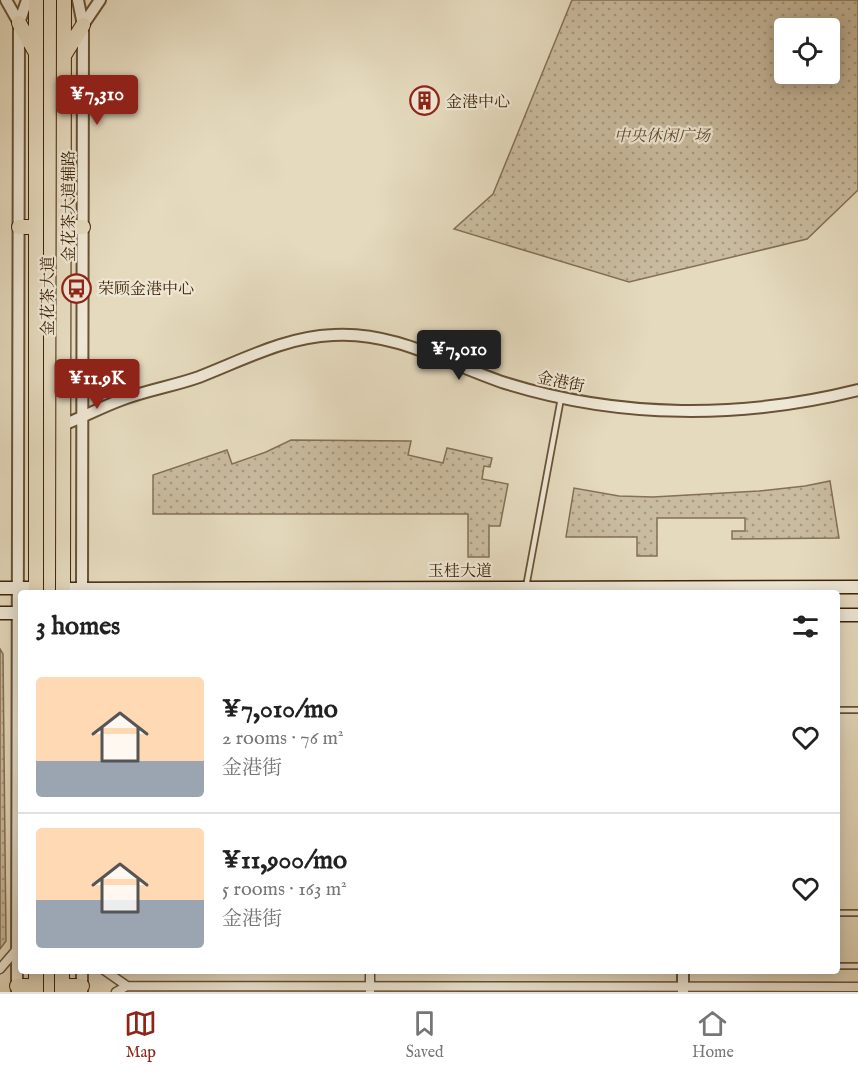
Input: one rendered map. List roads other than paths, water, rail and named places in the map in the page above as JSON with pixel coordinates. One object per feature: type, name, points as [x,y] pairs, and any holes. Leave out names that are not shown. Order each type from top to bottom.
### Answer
[{"type":"main road","name":"金花茶大道","points":[[36,0],[36,590]]},
{"type":"main road","name":"金花茶大道","points":[[63,590],[64,0]]},
{"type":"main road","points":[[20,23],[36,54]]},
{"type":"main road","points":[[64,56],[83,25]]},
{"type":"main road","points":[[19,227],[36,227]]},
{"type":"main road","points":[[64,227],[83,227]]},
{"type":"main road","name":"玉桂大道","points":[[82,590],[526,586],[683,590],[858,587]]},
{"type":"main road","points":[[0,588],[36,590]]},
{"type":"main road","points":[[0,613],[18,613]]},
{"type":"main road","points":[[840,615],[858,615]]},
{"type":"main road","points":[[17,989],[36,989]]},
{"type":"main road","points":[[62,989],[82,989]]},
{"type":"street","points":[[6,0],[20,23]]},
{"type":"street","points":[[18,588],[20,23],[27,0]]},
{"type":"street","name":"金花茶大道辅路","points":[[78,0],[83,25],[82,590]]},
{"type":"street","points":[[83,25],[100,0]]},
{"type":"street","name":"金港街","points":[[63,425],[123,399],[197,377],[280,344],[333,334],[365,335],[399,342],[496,380],[561,398],[630,408],[706,412],[789,405],[858,390]]},
{"type":"street","points":[[0,969],[18,948]]},
{"type":"street","points":[[17,989],[18,948]]},
{"type":"street","points":[[110,974],[127,986]]},
{"type":"street","points":[[116,992],[127,986],[370,989],[858,987]]},
{"type":"lane","points":[[526,586],[561,398]]},
{"type":"lane","points":[[840,710],[858,710]]},
{"type":"lane","points":[[840,913],[858,913]]},
{"type":"lane","points":[[840,966],[858,966]]},
{"type":"place","name":"金港中心","points":[[425,101]]},
{"type":"place","name":"荣顾金港中心","points":[[77,288]]},
{"type":"park label","name":"中央休闲广场","points":[[662,135]]}]
